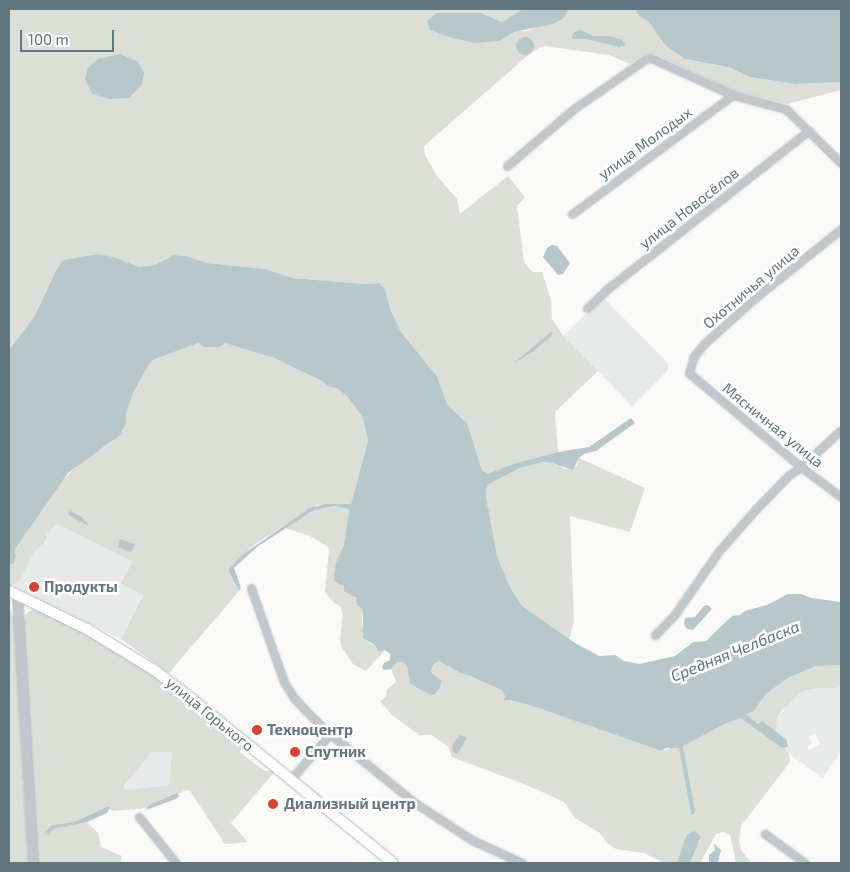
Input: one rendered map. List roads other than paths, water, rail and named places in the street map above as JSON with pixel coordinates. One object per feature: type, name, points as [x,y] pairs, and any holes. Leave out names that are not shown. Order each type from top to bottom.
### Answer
[{"type":"main road","name":"улица Горького","points":[[13,593],[86,629],[140,660],[192,699],[393,863]]},
{"type":"street","points":[[507,166],[575,108],[644,60],[656,58],[733,95],[786,109],[841,162]]},
{"type":"street","name":"улица Молодых","points":[[572,214],[733,95]]},
{"type":"street","name":"улица Новосёлов","points":[[587,308],[606,290],[809,130]]},
{"type":"street","name":"Охотничья улица","points":[[689,373],[694,356],[704,344],[756,298],[841,229]]},
{"type":"street","name":"Мясничная улица","points":[[689,373],[841,498]]},
{"type":"street","points":[[655,635],[675,614],[699,578],[749,516],[788,476],[801,467],[841,430]]},
{"type":"street","points":[[251,588],[289,691],[330,734],[415,803],[472,840],[522,863]]},
{"type":"street","points":[[13,593],[33,863]]},
{"type":"street","points":[[290,779],[330,734]]},
{"type":"street","points":[[139,817],[176,863]]},
{"type":"street","points":[[765,834],[805,863]]},
{"type":"water","points":[[523,9],[569,9],[564,18],[553,24],[514,32],[499,41],[474,43],[449,37],[430,30],[427,21],[437,13],[481,13],[502,22]]},
{"type":"water","points":[[635,9],[841,9],[841,82],[795,84],[750,77],[728,67],[685,59],[665,45],[648,21],[639,16]]},
{"type":"water","points":[[582,30],[593,36],[608,36],[621,39],[625,43],[624,46],[619,47],[585,39],[572,39],[572,35],[576,31]]},
{"type":"water","points":[[525,37],[531,40],[534,46],[531,52],[525,55],[519,52],[516,46],[519,40]]},
{"type":"water","points":[[120,54],[138,62],[144,73],[142,84],[129,98],[109,99],[92,94],[85,79],[88,68],[98,59]]},
{"type":"water","points":[[552,245],[557,246],[570,263],[563,274],[558,275],[543,257],[547,248]]},
{"type":"water","name":"Средняя Челбаска","points":[[99,254],[114,257],[139,267],[155,265],[174,255],[186,256],[207,263],[265,269],[292,278],[365,284],[379,283],[385,289],[390,309],[401,332],[437,376],[448,406],[467,423],[482,470],[487,474],[516,463],[558,452],[589,447],[631,418],[635,423],[596,451],[584,454],[579,458],[573,470],[543,462],[520,468],[487,485],[486,496],[497,556],[510,587],[522,606],[575,643],[599,656],[615,655],[624,661],[639,664],[675,656],[693,642],[706,641],[732,616],[767,605],[788,594],[801,594],[811,598],[841,602],[841,665],[816,666],[788,678],[766,694],[754,711],[746,715],[758,724],[762,721],[787,740],[788,746],[784,748],[779,746],[741,718],[727,723],[683,746],[695,812],[693,815],[691,814],[679,748],[666,748],[661,751],[536,707],[510,700],[503,701],[505,696],[501,690],[460,673],[439,661],[433,665],[431,672],[441,681],[440,688],[434,695],[431,695],[410,684],[407,666],[403,662],[397,662],[391,669],[384,670],[382,668],[384,663],[390,660],[390,654],[385,650],[378,651],[375,645],[363,638],[363,609],[357,605],[356,598],[344,591],[344,585],[334,580],[336,562],[344,545],[349,509],[334,506],[312,511],[257,547],[234,568],[241,588],[239,591],[228,570],[242,555],[310,508],[325,504],[351,504],[368,441],[363,418],[347,396],[338,389],[328,386],[322,381],[274,358],[226,343],[219,347],[204,347],[198,343],[153,360],[133,393],[126,414],[126,424],[119,436],[68,473],[15,549],[14,563],[9,565],[9,350],[34,317],[63,260]]},
{"type":"water","points":[[551,332],[553,333],[550,337],[534,351],[514,363]]},
{"type":"water","points":[[70,511],[82,517],[89,526],[70,516],[68,514]]},
{"type":"water","points":[[120,539],[135,544],[131,552],[118,547]]},
{"type":"water","points":[[708,605],[712,609],[693,630],[687,629],[684,625],[685,618],[695,617],[704,606]]},
{"type":"water","points":[[460,735],[467,738],[457,754],[452,751],[453,744]]},
{"type":"water","points":[[177,793],[179,796],[176,799],[146,810],[148,806]]},
{"type":"water","points":[[108,806],[110,808],[107,813],[87,822],[54,829],[49,833],[45,832],[52,825],[74,822]]},
{"type":"water","points":[[694,831],[701,836],[690,863],[677,863],[687,835]]},
{"type":"water","points":[[714,844],[721,850],[718,862],[709,863],[709,855],[715,850]]},
{"type":"place","name":"Продукты","points":[[34,587]]},
{"type":"place","name":"Техноцентр","points":[[257,730]]},
{"type":"place","name":"Спутник","points":[[295,752]]},
{"type":"place","name":"Диализный центр","points":[[273,804]]}]
